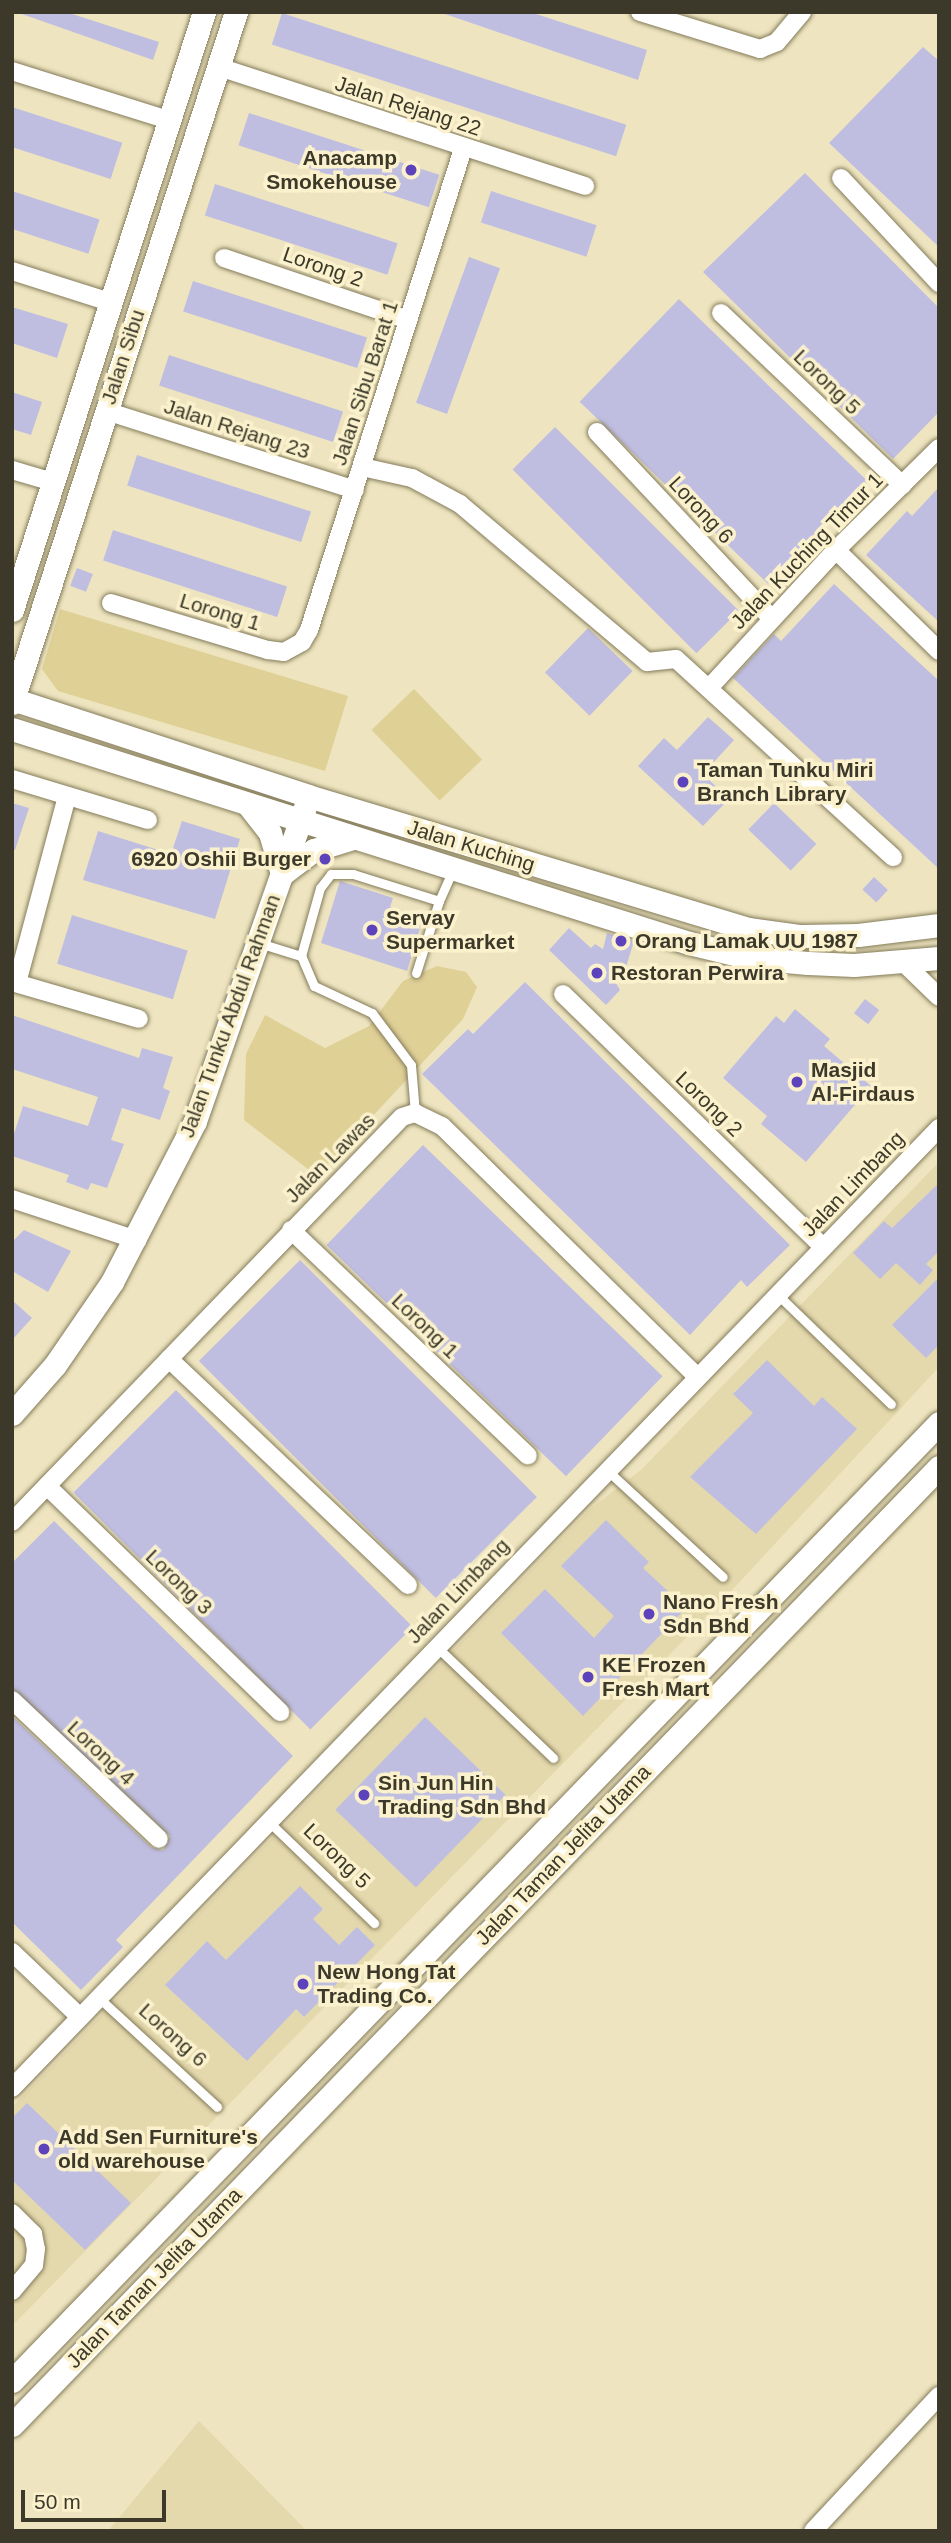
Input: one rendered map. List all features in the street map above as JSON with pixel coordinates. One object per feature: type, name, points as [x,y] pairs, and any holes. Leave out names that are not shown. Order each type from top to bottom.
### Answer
[{"type":"street","name":"Jalan Sibu","points":[[12,610],[204,12]]},
{"type":"street","name":"Jalan Sibu","points":[[13,700],[236,12]]},
{"type":"street","points":[[640,12],[760,49],[777,42],[802,12]]},
{"type":"street","name":"Jalan Rejang 22","points":[[219,67],[463,149],[584,186]]},
{"type":"street","points":[[12,71],[168,120]]},
{"type":"street","name":"Jalan Sibu Barat 1","points":[[309,631],[463,149]]},
{"type":"street","points":[[841,178],[939,283]]},
{"type":"street","points":[[126,252],[154,260]]},
{"type":"street","name":"Lorong 2","points":[[224,257],[408,320]]},
{"type":"street","points":[[12,271],[110,302]]},
{"type":"street","name":"Lorong 5","points":[[721,313],[902,485]]},
{"type":"street","name":"Jalan Rejang 23","points":[[106,411],[355,490]]},
{"type":"street","name":"Lorong 6","points":[[597,432],[771,618]]},
{"type":"street","name":"Jalan Kuching Timur 1","points":[[709,688],[836,550],[939,448]]},
{"type":"street","points":[[362,467],[412,478],[460,504],[647,662],[676,659],[893,857]]},
{"type":"street","points":[[12,470],[53,482]]},
{"type":"street","points":[[836,550],[939,651]]},
{"type":"street","name":"Lorong 1","points":[[111,603],[268,650],[295,648],[309,631]]},
{"type":"street","name":"Jalan Kuching","points":[[13,700],[308,796],[748,929],[799,936],[858,935],[939,925]]},
{"type":"street","name":"Jalan Kuching","points":[[12,729],[351,839],[689,943],[751,958],[854,965],[939,958]]},
{"type":"street","points":[[12,779],[148,820]]},
{"type":"street","name":"Jalan Tunku Abdul Rahman","points":[[12,1414],[55,1365],[137,1240],[195,1121],[308,796]]},
{"type":"street","points":[[68,797],[14,982],[139,1019]]},
{"type":"street","points":[[247,805],[270,833],[282,874],[314,850],[351,839]]},
{"type":"street","points":[[903,962],[939,997]]},
{"type":"street","name":"Lorong 2","points":[[563,994],[823,1247]]},
{"type":"street","points":[[415,1113],[442,1126],[697,1377]]},
{"type":"street","name":"Jalan Lawas","points":[[12,1522],[402,1117],[415,1113]]},
{"type":"street","name":"Jalan Limbang","points":[[12,2088],[939,1128]]},
{"type":"street","points":[[12,1199],[137,1240]]},
{"type":"street","name":"Lorong 1","points":[[291,1230],[528,1456]]},
{"type":"street","points":[[169,1359],[408,1585]]},
{"type":"street","name":"Jalan Taman Jelita Utama","points":[[12,2381],[939,1423]]},
{"type":"street","name":"Jalan Taman Jelita Utama","points":[[12,2425],[939,1467]]},
{"type":"street","name":"Lorong 3","points":[[47,1486],[280,1712]]},
{"type":"street","name":"Lorong 4","points":[[12,1700],[159,1839]]},
{"type":"street","points":[[12,1952],[80,2017]]},
{"type":"street","points":[[12,2213],[33,2234],[36,2249],[33,2265],[12,2291]]},
{"type":"street","points":[[813,2531],[939,2396]]},
{"type":"lane","points":[[416,973],[439,901],[453,870]]},
{"type":"lane","points":[[415,1113],[411,1065],[372,1013],[314,986],[301,956],[320,888],[331,874],[353,874],[439,901]]},
{"type":"lane","points":[[258,942],[301,956]]},
{"type":"lane","points":[[778,1296],[891,1404]]},
{"type":"lane","points":[[608,1471],[723,1577]]},
{"type":"lane","points":[[436,1646],[553,1758]]},
{"type":"lane","name":"Lorong 5","points":[[269,1822],[374,1923]]},
{"type":"lane","name":"Lorong 6","points":[[98,1997],[218,2107]]},
{"type":"shaded area","points":[[60,609],[348,696],[325,771],[58,691],[42,669]]},
{"type":"shaded area","points":[[414,689],[482,759],[440,800],[372,730]]},
{"type":"shaded area","points":[[437,966],[466,972],[477,987],[463,1019],[317,1176],[244,1120],[246,1054],[265,1015],[325,1048],[369,1026],[403,981]]},
{"type":"shaded area","points":[[939,1162],[939,1367],[721,1602],[12,2326],[12,2107],[590,1509],[641,1470]]},
{"type":"shaded area","points":[[199,2421],[307,2531],[108,2531]]},
{"type":"building","points":[[16,12],[66,12],[159,42],[153,60]]},
{"type":"building","points":[[439,12],[530,12],[647,50],[638,80]]},
{"type":"building","points":[[282,13],[626,125],[616,156],[272,44]]},
{"type":"building","points":[[923,47],[939,61],[939,247],[829,143]]},
{"type":"building","points":[[12,107],[122,143],[111,179],[12,147]]},
{"type":"building","points":[[249,113],[439,175],[429,207],[238,145]]},
{"type":"building","points":[[805,173],[939,308],[939,412],[893,459],[703,272]]},
{"type":"building","points":[[215,184],[398,243],[387,275],[205,215]]},
{"type":"building","points":[[12,191],[99,219],[88,254],[12,229]]},
{"type":"building","points":[[491,191],[597,225],[586,257],[481,222]]},
{"type":"building","points":[[469,257],[500,268],[447,414],[416,403]]},
{"type":"building","points":[[193,281],[367,338],[357,368],[183,311]]},
{"type":"building","points":[[679,299],[867,481],[768,584],[580,402]]},
{"type":"building","points":[[12,307],[68,324],[57,358],[12,343]]},
{"type":"building","points":[[169,355],[343,412],[333,442],[159,385]]},
{"type":"building","points":[[12,392],[42,402],[31,435],[12,429]]},
{"type":"building","points":[[555,427],[739,611],[696,653],[513,469]]},
{"type":"building","points":[[137,455],[311,512],[301,542],[127,485]]},
{"type":"building","points":[[939,487],[939,622],[866,555],[907,511],[912,516]]},
{"type":"building","points":[[113,530],[287,587],[277,617],[103,560]]},
{"type":"building","points":[[77,568],[93,574],[86,592],[70,586]]},
{"type":"building","points":[[834,584],[939,681],[939,869],[733,678],[774,634],[781,641]]},
{"type":"building","points":[[588,628],[633,671],[590,716],[545,673]]},
{"type":"building","name":"Taman Tunku Miri Branch Library","points":[[708,717],[734,740],[703,774],[729,799],[703,826],[638,766],[664,738],[677,750]]},
{"type":"building","points":[[12,803],[29,808],[15,850],[12,849]]},
{"type":"building","points":[[774,803],[816,844],[791,871],[748,830]]},
{"type":"building","points":[[182,821],[240,839],[215,919],[83,880],[98,831],[171,854]]},
{"type":"building","points":[[874,877],[888,890],[876,902],[862,889]]},
{"type":"building","name":"Servay Supermarket","points":[[340,881],[393,898],[390,907],[423,918],[407,971],[321,943]]},
{"type":"building","points":[[72,915],[188,950],[173,999],[57,964]]},
{"type":"building","name":"Restoran Perwira","points":[[569,928],[591,948],[595,944],[603,949],[607,933],[634,941],[626,967],[614,980],[620,990],[606,1005],[549,950]]},
{"type":"building","points":[[525,982],[790,1245],[747,1287],[741,1280],[690,1335],[422,1074],[468,1029],[473,1034]]},
{"type":"building","points":[[865,999],[879,1010],[868,1024],[854,1013]]},
{"type":"building","name":"Masjid Al-Firdaus","points":[[795,1009],[830,1039],[824,1046],[871,1086],[806,1162],[761,1124],[767,1116],[723,1078],[776,1016],[784,1023]]},
{"type":"building","points":[[12,1015],[139,1058],[142,1048],[173,1057],[163,1088],[170,1091],[160,1120],[122,1108],[111,1140],[124,1144],[107,1188],[91,1183],[88,1190],[66,1182],[69,1175],[12,1156],[12,1140],[23,1106],[88,1126],[98,1097],[12,1069]]},
{"type":"building","points":[[423,1145],[663,1376],[566,1476],[326,1245]]},
{"type":"building","points":[[939,1183],[939,1251],[926,1264],[933,1270],[920,1285],[896,1263],[880,1279],[853,1253],[884,1221],[892,1228]]},
{"type":"building","points":[[24,1230],[71,1251],[48,1292],[12,1271],[12,1242]]},
{"type":"building","points":[[300,1260],[537,1497],[436,1598],[199,1361]]},
{"type":"building","points":[[939,1277],[939,1345],[926,1358],[892,1325]]},
{"type":"building","points":[[12,1300],[32,1318],[12,1340]]},
{"type":"building","points":[[767,1360],[814,1406],[822,1397],[857,1429],[756,1534],[690,1477],[753,1413],[733,1394]]},
{"type":"building","points":[[176,1390],[413,1627],[310,1729],[73,1493]]},
{"type":"building","points":[[606,1520],[649,1562],[643,1568],[686,1608],[583,1716],[501,1633],[545,1589],[594,1638],[614,1616],[561,1566]]},
{"type":"building","points":[[54,1521],[293,1756],[116,1940],[123,1947],[81,1990],[12,1922],[12,1716],[151,1847],[163,1850],[170,1836],[12,1689],[12,1563]]},
{"type":"building","points":[[425,1717],[506,1795],[416,1888],[335,1810]]},
{"type":"building","points":[[300,1886],[323,1909],[313,1919],[339,1945],[357,1927],[375,1945],[304,2017],[296,2009],[247,2061],[165,1985],[207,1941],[226,1960]]},
{"type":"building","name":"Add Sen Furniture's old warehouse","points":[[27,2103],[131,2203],[85,2250],[12,2180],[12,2118]]},
{"type":"place","name":"Anacamp Smokehouse","points":[[411,170]]},
{"type":"place","name":"Taman Tunku Miri Branch Library","points":[[683,782]]},
{"type":"place","name":"6920 Oshii Burger","points":[[325,859]]},
{"type":"place","name":"Servay Supermarket","points":[[372,930]]},
{"type":"place","name":"Orang Lamak UU 1987","points":[[621,941]]},
{"type":"place","name":"Restoran Perwira","points":[[597,973]]},
{"type":"place","name":"Masjid Al-Firdaus","points":[[797,1082]]},
{"type":"place","name":"Nano Fresh Sdn Bhd","points":[[649,1614]]},
{"type":"place","name":"KE Frozen Fresh Mart","points":[[588,1677]]},
{"type":"place","name":"Sin Jun Hin Trading Sdn Bhd","points":[[364,1795]]},
{"type":"place","name":"New Hong Tat Trading Co.","points":[[303,1984]]},
{"type":"place","name":"Add Sen Furniture's old warehouse","points":[[44,2149]]}]
